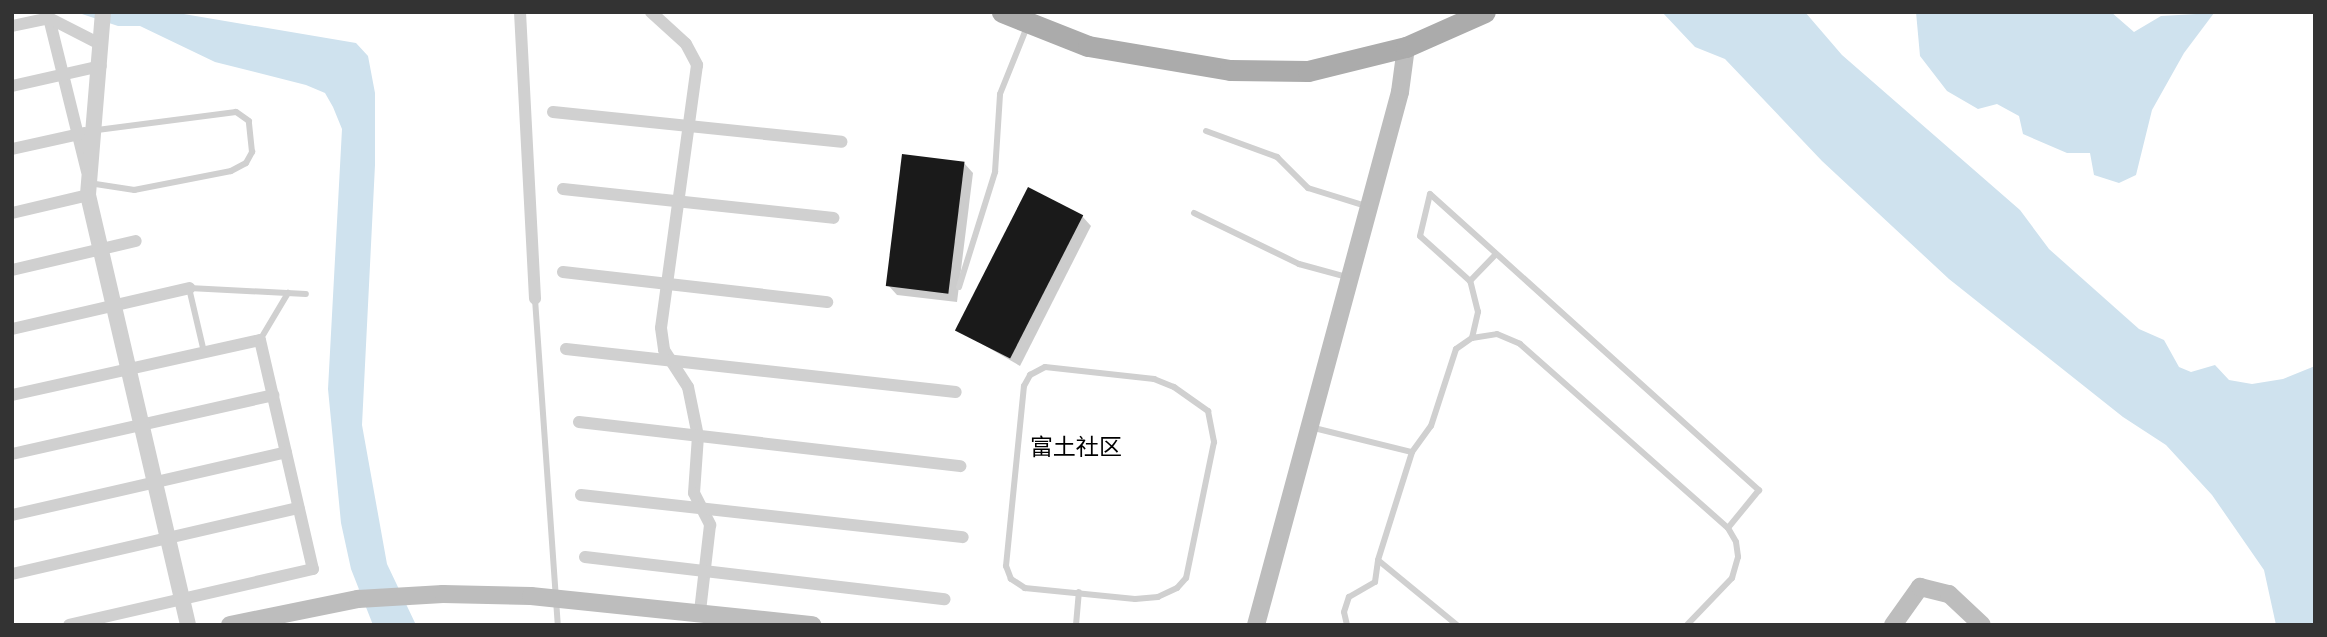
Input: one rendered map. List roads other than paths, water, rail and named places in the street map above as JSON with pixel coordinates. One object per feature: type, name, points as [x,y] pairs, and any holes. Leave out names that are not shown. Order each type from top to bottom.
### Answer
[{"type":"main road","points":[[1002,12],[1028,25],[1088,46],[1230,70],[1308,71],[1406,47],[1485,12]]},
{"type":"main road","points":[[1256,625],[1400,92],[1406,47]]},
{"type":"main road","points":[[1893,625],[1920,587],[1949,594],[1982,625]]},
{"type":"main road","points":[[229,625],[358,599],[409,595],[556,598],[813,625]]},
{"type":"street","points":[[89,189],[97,130],[103,12]]},
{"type":"street","points":[[520,12],[534,299]]},
{"type":"street","points":[[651,12],[686,44],[696,65],[661,328],[664,350],[688,387],[698,436],[693,474],[699,508],[710,525],[699,612]]},
{"type":"street","points":[[12,26],[49,18],[102,41]]},
{"type":"street","points":[[49,18],[78,134],[101,249],[188,625]]},
{"type":"street","points":[[12,86],[101,66]]},
{"type":"street","points":[[553,112],[841,142]]},
{"type":"street","points":[[12,149],[97,130]]},
{"type":"street","points":[[12,213],[89,189]]},
{"type":"street","points":[[563,189],[833,218]]},
{"type":"street","points":[[12,270],[136,241]]},
{"type":"street","points":[[563,272],[828,302]]},
{"type":"street","points":[[12,329],[189,288]]},
{"type":"street","points":[[12,395],[260,340],[313,569],[69,625]]},
{"type":"street","points":[[566,349],[956,392]]},
{"type":"street","points":[[12,454],[272,395]]},
{"type":"street","points":[[579,422],[960,466]]},
{"type":"street","points":[[12,515],[286,452]]},
{"type":"street","points":[[581,495],[963,537]]},
{"type":"street","points":[[12,573],[299,508]]},
{"type":"street","points":[[585,557],[945,599]]},
{"type":"lane","points":[[959,287],[995,172],[1000,94],[1028,25]]},
{"type":"lane","points":[[89,189],[146,188],[231,171],[246,163],[252,152],[249,121],[236,112],[97,130]]},
{"type":"lane","points":[[1206,131],[1277,157],[1308,188],[1368,206]]},
{"type":"lane","points":[[1472,338],[1478,313],[1471,281],[1420,236],[1430,194],[1759,491],[1728,528]]},
{"type":"lane","points":[[1194,213],[1299,264],[1349,278]]},
{"type":"lane","points":[[1471,281],[1496,254]]},
{"type":"lane","points":[[204,352],[189,288],[306,294]]},
{"type":"lane","points":[[260,340],[288,293]]},
{"type":"lane","points":[[534,299],[558,625]]},
{"type":"lane","points":[[1347,625],[1344,612],[1349,597],[1375,582],[1378,560],[1412,452],[1431,426],[1456,349],[1472,338],[1497,334],[1520,344],[1728,528],[1737,542],[1732,578],[1687,625]]},
{"type":"lane","points":[[1045,367],[1154,379],[1174,387],[1208,411],[1212,425],[1214,442],[1186,578],[1158,597],[1079,592],[1025,588],[1011,579],[1006,566],[1024,386],[1030,375],[1045,367]]},
{"type":"lane","points":[[1308,427],[1412,452]]},
{"type":"lane","points":[[1378,560],[1457,625]]},
{"type":"lane","points":[[1076,625],[1079,592]]},
{"type":"water","points":[[76,12],[172,12],[356,43],[368,56],[375,93],[375,165],[362,425],[387,564],[416,625],[373,625],[351,569],[341,523],[328,389],[342,129],[333,107],[325,93],[306,85],[215,62],[140,26],[118,26]]},
{"type":"water","points":[[1662,12],[1805,12],[1842,55],[2020,210],[2049,249],[2139,329],[2164,340],[2179,367],[2191,372],[2215,365],[2229,380],[2252,384],[2283,379],[2315,366],[2315,625],[2276,625],[2264,570],[2212,495],[2166,445],[2123,417],[1949,279],[1822,161],[1725,59],[1695,47]]},
{"type":"water","points":[[1916,12],[2111,12],[2134,32],[2161,16],[2214,13],[2184,53],[2152,110],[2136,175],[2119,183],[2094,175],[2090,153],[2067,153],[2023,134],[2019,116],[1997,104],[1978,109],[1947,91],[1920,56]]},
{"type":"district","name":"富土社区","points":[[1076,448]]}]
